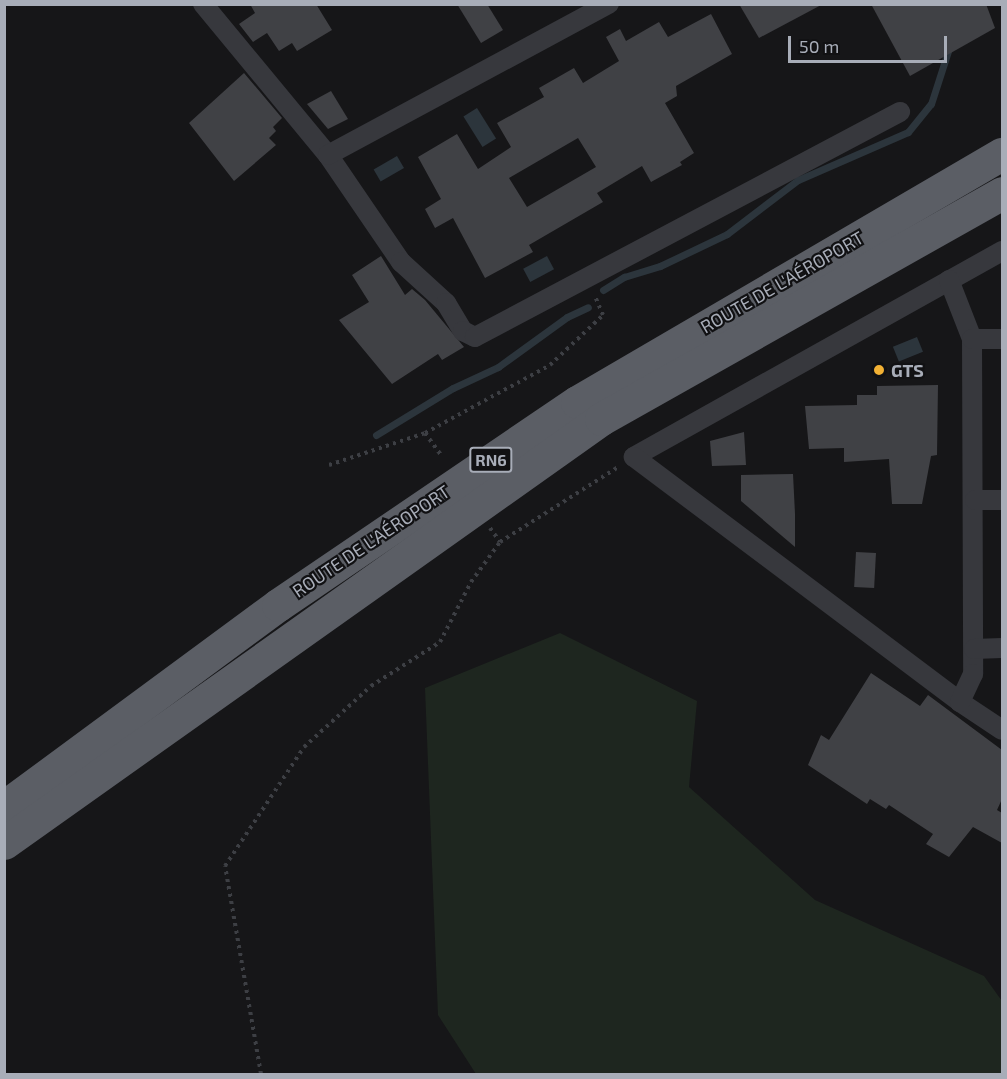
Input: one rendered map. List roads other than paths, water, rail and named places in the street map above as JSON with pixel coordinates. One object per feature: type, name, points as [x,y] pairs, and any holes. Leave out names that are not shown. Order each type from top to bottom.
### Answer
[{"type":"highway","name":"ROUTE DE L'AÉROPORT","points":[[4,807],[278,605],[577,402],[1002,154]]},
{"type":"highway","name":"ROUTE DE L'AÉROPORT","points":[[4,843],[601,419],[1002,193]]},
{"type":"street","points":[[203,4],[328,155],[401,262],[446,303],[463,331],[475,337],[588,280],[900,112]]},
{"type":"street","points":[[328,155],[609,4]]},
{"type":"street","points":[[1002,250],[634,457],[960,702],[1002,730]]},
{"type":"street","points":[[949,280],[972,339],[975,500],[974,649],[973,674],[960,702]]},
{"type":"street","points":[[972,339],[1002,339]]},
{"type":"street","points":[[975,500],[1002,500]]},
{"type":"street","points":[[974,649],[1002,648]]},
{"type":"waterway","points":[[603,290],[624,277],[660,266],[727,234],[798,180],[908,132],[931,104],[949,48]]},
{"type":"waterway","points":[[376,435],[453,388],[498,367],[567,317],[588,307]]},
{"type":"place","name":"GTS","points":[[879,370]]}]
